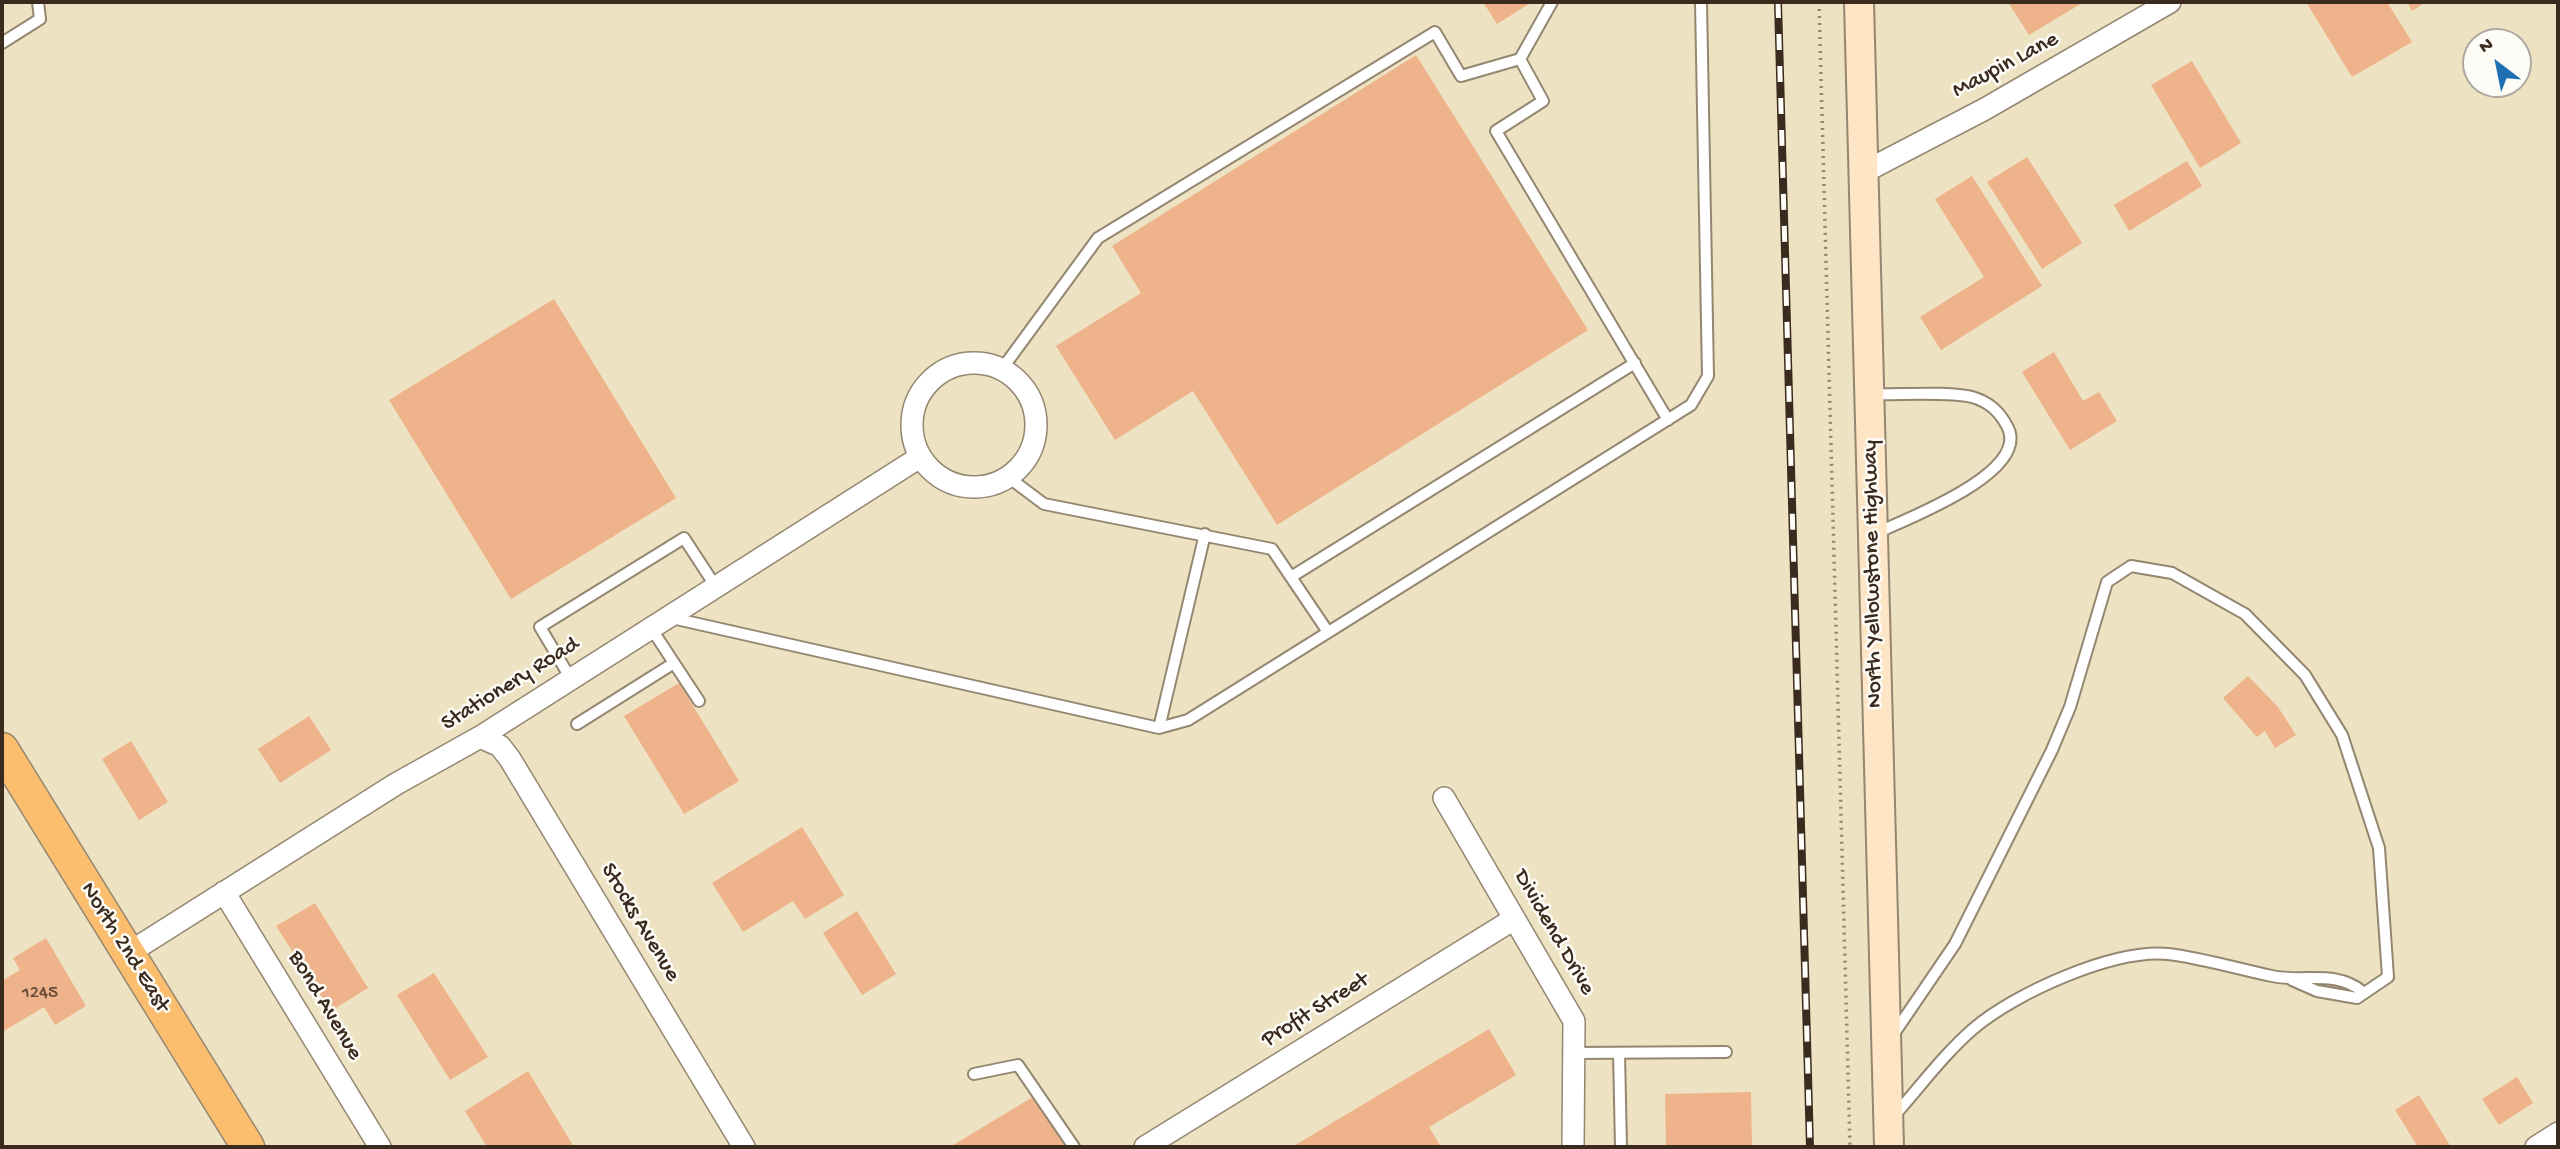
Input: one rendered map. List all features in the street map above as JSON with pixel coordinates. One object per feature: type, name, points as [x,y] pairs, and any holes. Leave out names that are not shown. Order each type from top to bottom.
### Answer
[{"type":"main road","name":"North Yellowstone Highway","points":[[1859,2],[1888,1135]]},
{"type":"main road","name":"North 2nd East","points":[[2,749],[248,1147]]},
{"type":"street","name":"Maupin Lane","points":[[1864,172],[1985,109],[2170,2]]},
{"type":"street","points":[[970,362],[991,364],[1002,369],[1026,389],[1034,407],[1037,426],[1033,446],[1023,464],[1008,477],[990,485],[969,487],[950,483],[933,472],[920,457],[912,437],[912,416],[919,395],[932,379],[950,367],[970,362]]},
{"type":"street","name":"Stationery Road","points":[[127,954],[396,784],[480,737],[920,457]]},
{"type":"street","name":"Stocks Avenue","points":[[480,737],[500,746],[510,759],[744,1147]]},
{"type":"street","name":"Dividend Drive","points":[[1444,798],[1574,1021],[1573,1147]]},
{"type":"street","name":"Bond Avenue","points":[[224,892],[380,1147]]},
{"type":"street","name":"Profit Street","points":[[1145,1147],[1514,919]]},
{"type":"street","points":[[2536,1147],[2558,1133]]},
{"type":"lane","points":[[2,43],[40,19],[38,2]]},
{"type":"lane","points":[[1002,369],[1098,238],[1435,32],[1461,76],[1520,59],[1552,2]]},
{"type":"lane","points":[[660,622],[1159,728],[1188,720],[1691,405],[1708,376],[1701,2]]},
{"type":"lane","points":[[1520,59],[1543,101],[1496,131],[1668,420]]},
{"type":"lane","points":[[1291,576],[1635,363]]},
{"type":"lane","points":[[1870,394],[1971,397],[1999,410],[2011,432],[2007,456],[1962,494],[1873,534]]},
{"type":"lane","points":[[1008,477],[1044,503],[1272,549],[1328,632]]},
{"type":"lane","points":[[1159,728],[1205,534]]},
{"type":"lane","points":[[570,679],[540,627],[684,538],[716,587]]},
{"type":"lane","points":[[1885,1046],[1955,944],[2052,750],[2070,707],[2107,582],[2131,566],[2172,573],[2245,614],[2305,675],[2342,735],[2379,848],[2388,977],[2357,998],[2339,997],[2292,980],[2168,954],[2113,958],[2031,993],[1973,1029],[1888,1135]]},
{"type":"lane","points":[[660,622],[674,663],[699,701]]},
{"type":"lane","points":[[577,724],[674,663]]},
{"type":"lane","points":[[2292,980],[2316,976],[2349,981],[2363,992]]},
{"type":"lane","points":[[1574,1053],[1726,1052]]},
{"type":"lane","points":[[1619,1053],[1622,1147]]},
{"type":"lane","points":[[974,1074],[1018,1065],[1074,1147]]},
{"type":"path","points":[[1819,2],[1850,1147]]},
{"type":"building","points":[[1483,2],[1532,2],[1497,24]]},
{"type":"building","points":[[2008,2],[2084,2],[2029,35]]},
{"type":"building","points":[[2306,2],[2387,2],[2412,42],[2352,77]]},
{"type":"building","points":[[2407,2],[2426,2],[2412,11]]},
{"type":"building","points":[[1416,55],[1588,330],[1277,525],[1193,391],[1115,440],[1056,346],[1141,293],[1112,246]]},
{"type":"building","points":[[2192,61],[2241,143],[2200,168],[2151,85]]},
{"type":"building","points":[[2027,157],[2082,243],[2042,269],[1987,182]]},
{"type":"building","points":[[2187,161],[2202,186],[2129,231],[2114,205]]},
{"type":"building","points":[[1972,176],[2042,286],[1941,350],[1920,317],[1984,277],[1935,199]]},
{"type":"building","points":[[554,299],[676,498],[511,599],[389,400]]},
{"type":"building","points":[[2054,352],[2083,401],[2099,392],[2117,421],[2070,450],[2022,372]]},
{"type":"building","points":[[2248,676],[2278,707],[2296,735],[2275,748],[2265,731],[2257,737],[2223,698]]},
{"type":"building","points":[[679,683],[739,781],[684,814],[624,716]]},
{"type":"building","points":[[309,716],[331,750],[280,783],[258,749]]},
{"type":"building","points":[[131,741],[168,802],[139,820],[102,759]]},
{"type":"building","points":[[802,827],[844,895],[805,919],[793,901],[743,932],[712,883]]},
{"type":"building","points":[[315,903],[368,988],[331,1011],[276,926]]},
{"type":"building","points":[[857,911],[896,974],[862,995],[823,933]]},
{"type":"building","points":[[46,938],[86,1006],[55,1025],[44,1007],[2,1032],[2,981],[20,970],[13,958]]},
{"type":"building","points":[[434,973],[488,1057],[450,1080],[397,995]]},
{"type":"building","points":[[2329,981],[2342,984],[2340,993],[2328,990]]},
{"type":"building","points":[[1489,1029],[1516,1075],[1429,1127],[1441,1147],[1292,1147]]},
{"type":"building","points":[[528,1071],[574,1147],[487,1147],[465,1111]]},
{"type":"building","points":[[2517,1077],[2533,1103],[2499,1125],[2482,1099]]},
{"type":"building","points":[[1751,1092],[1752,1147],[1666,1147],[1665,1094]]},
{"type":"building","points":[[1036,1095],[1067,1147],[950,1147]]},
{"type":"building","points":[[2419,1095],[2451,1147],[2418,1147],[2395,1110]]},
{"type":"railway","points":[[1778,2],[1810,1147]]}]
